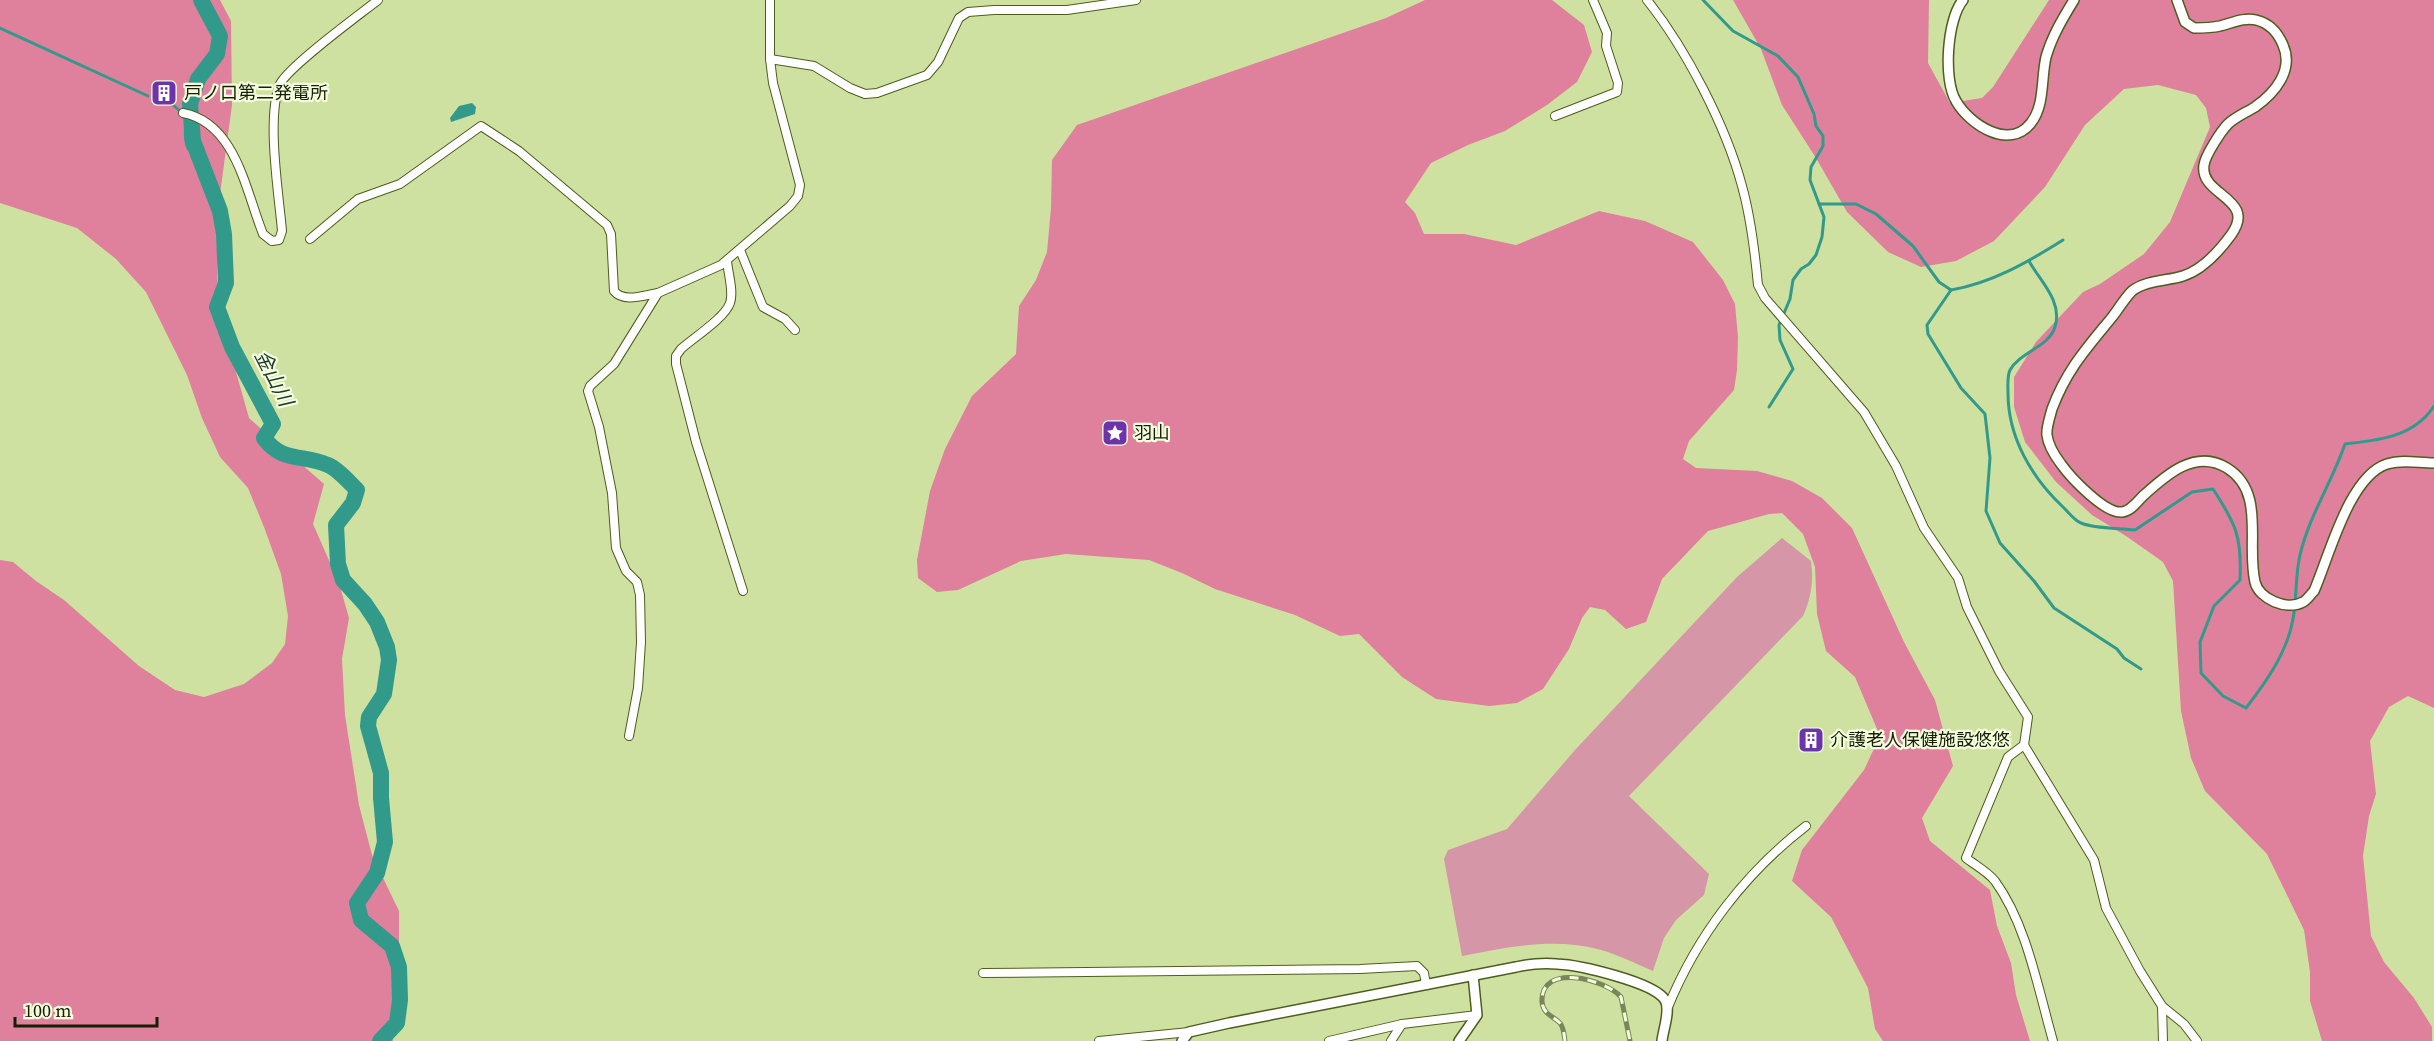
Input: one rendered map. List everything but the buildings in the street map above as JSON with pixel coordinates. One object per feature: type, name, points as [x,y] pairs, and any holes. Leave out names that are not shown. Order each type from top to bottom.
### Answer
[{"type":"street","points":[[183,113],[206,122],[223,138],[240,170],[263,234],[272,241],[279,240],[282,231],[274,113],[280,85],[310,55],[378,0]]},
{"type":"street","points":[[310,239],[358,199],[400,184],[481,126],[519,151],[607,225],[612,244],[614,291],[618,295],[624,298],[658,293],[721,265],[790,206],[798,196],[800,185],[784,128],[770,59],[770,0]]},
{"type":"street","points":[[770,59],[814,66],[850,88],[865,94],[877,93],[927,75],[938,62],[959,18],[968,12],[1067,10],[1136,0]]},
{"type":"street","points":[[1555,116],[1617,92],[1618,83],[1606,46],[1607,33],[1593,0]]},
{"type":"street","points":[[1647,0],[1664,22],[1718,123],[1742,186],[1758,285],[1765,298],[1864,412],[1896,466],[1924,528],[1958,579],[1967,608],[1999,671],[2028,717],[2025,745],[2094,860],[2106,908],[2140,971],[2163,1006],[2184,1024],[2197,1041]]},
{"type":"street","points":[[1963,0],[1958,6],[1950,32],[1948,80],[1955,100],[1966,114],[1984,129],[2005,135],[2023,132],[2032,122],[2041,94],[2046,58],[2059,23],[2074,0]]},
{"type":"street","points":[[2177,0],[2185,22],[2193,28],[2220,26],[2247,19],[2258,20],[2272,28],[2287,54],[2286,68],[2270,94],[2228,124],[2204,164],[2204,178],[2232,201],[2236,208],[2238,220],[2234,232],[2204,263],[2187,275],[2146,285],[2131,292],[2086,345],[2070,370],[2050,416],[2047,435],[2051,449],[2078,484],[2110,509],[2120,512],[2129,510],[2165,476],[2194,462],[2212,462],[2229,469],[2239,477],[2247,491],[2251,508],[2255,584],[2265,596],[2278,603],[2291,606],[2305,602],[2313,591],[2344,512],[2370,475],[2378,468],[2398,461],[2434,463]]},
{"type":"street","points":[[740,250],[763,307],[785,319],[795,330]]},
{"type":"street","points":[[727,261],[730,295],[728,306],[720,316],[681,349],[676,356],[676,364],[696,442],[743,591]]},
{"type":"street","points":[[629,736],[638,688],[642,642],[640,595],[637,582],[626,571],[616,548],[612,493],[599,427],[588,391],[627,345],[658,293]]},
{"type":"street","points":[[2025,745],[2008,757],[1966,858],[1994,879],[2011,908],[2024,942],[2053,1041]]},
{"type":"street","points":[[1662,1041],[1668,1007],[1687,964],[1708,929],[1761,865],[1780,846],[1806,826]]},
{"type":"street","points":[[1099,1041],[1189,1032],[1473,975],[1522,966],[1555,963],[1612,975],[1653,990],[1665,1000],[1668,1007]]},
{"type":"street","points":[[983,973],[1360,969],[1417,966],[1424,973],[1426,985]]},
{"type":"street","points":[[1459,1041],[1477,1015],[1473,975]]},
{"type":"street","points":[[2163,1006],[2163,1041]]},
{"type":"street","points":[[1329,1041],[1402,1024],[1477,1015]]},
{"type":"street","points":[[1391,1041],[1402,1024]]},
{"type":"street","points":[[1182,1041],[1189,1032]]},
{"type":"shaded area","points":[[0,0],[220,0],[231,21],[232,105],[218,209],[217,277],[227,340],[249,418],[324,484],[313,524],[339,583],[349,618],[342,659],[345,715],[359,805],[372,855],[399,911],[399,951],[393,1041],[0,1041],[0,560],[13,562],[64,600],[139,666],[175,690],[204,697],[244,684],[272,663],[285,644],[288,616],[281,574],[248,488],[220,457],[202,418],[187,375],[146,292],[116,259],[77,228],[0,203]]},
{"type":"shaded area","points":[[1425,0],[1552,0],[1584,25],[1592,52],[1577,82],[1547,105],[1505,131],[1468,145],[1431,163],[1405,202],[1415,213],[1424,234],[1464,234],[1516,245],[1599,211],[1645,221],[1693,242],[1723,280],[1735,304],[1738,337],[1734,390],[1689,441],[1683,459],[1696,468],[1757,471],[1792,481],[1822,498],[1852,528],[1904,642],[1935,700],[1953,766],[1922,818],[1930,841],[1990,890],[1997,926],[2011,963],[2016,995],[2030,1041],[1883,1041],[1875,1029],[1868,988],[1831,917],[1792,881],[1802,850],[1864,770],[1880,736],[1855,677],[1826,651],[1817,614],[1815,567],[1803,534],[1782,513],[1769,514],[1708,531],[1662,579],[1646,622],[1626,629],[1605,610],[1590,607],[1582,618],[1569,649],[1543,689],[1517,703],[1489,706],[1436,699],[1402,677],[1359,634],[1340,636],[1295,615],[1215,589],[1149,560],[1066,554],[1021,561],[958,590],[937,592],[918,578],[917,560],[930,491],[945,449],[972,396],[1016,354],[1019,306],[1036,280],[1047,252],[1052,160],[1077,125],[1386,18]]},
{"type":"shaded area","points":[[1733,0],[1929,0],[1928,63],[1950,103],[1982,98],[1993,87],[2049,0],[2434,0],[2434,708],[2408,696],[2389,707],[2370,741],[2376,794],[2369,816],[2363,856],[2371,936],[2384,962],[2414,998],[2432,1027],[2432,1041],[2322,1041],[2310,1001],[2310,972],[2304,930],[2267,854],[2205,791],[2191,758],[2181,711],[2173,581],[2163,562],[2092,515],[2056,482],[2025,442],[2014,407],[2014,377],[2036,342],[2083,292],[2100,284],[2144,254],[2170,222],[2210,127],[2206,108],[2196,95],[2158,85],[2124,89],[2085,125],[2045,187],[1994,241],[1956,261],[1921,267],[1888,252],[1847,212],[1782,105],[1761,49]]},
{"type":"shaded area","points":[[1782,538],[1811,561],[1811,589],[1803,616],[1629,796],[1709,874],[1704,895],[1676,920],[1664,938],[1653,971],[1608,952],[1566,944],[1531,945],[1462,956],[1444,859],[1448,850],[1507,829],[1575,750],[1737,577]]},
{"type":"water","points":[[472,103],[476,107],[475,114],[451,122],[450,118],[459,106]]},
{"type":"water","points":[[188,116],[196,121],[202,149],[187,150],[184,133]]},
{"type":"waterway","name":"金山川","points":[[201,0],[220,36],[217,54],[198,79],[190,104],[193,141],[220,211],[224,234],[226,283],[217,307],[232,347],[273,424],[264,438],[271,446],[286,455],[332,467],[357,490],[353,503],[336,525],[338,564],[343,580],[365,604],[377,622],[387,647],[389,660],[384,694],[369,717],[368,726],[381,773],[385,842],[377,873],[357,903],[361,920],[392,946],[399,967],[400,1000],[397,1023],[380,1041]]},
{"type":"waterway","points":[[1703,0],[1733,31],[1778,56],[1798,77],[1814,114],[1816,126],[1823,136],[1823,146],[1811,167],[1810,180],[1824,217],[1822,237],[1816,255],[1793,280],[1790,299],[1779,325],[1780,340],[1793,369],[1769,407]]},
{"type":"waterway","points":[[0,28],[148,96]]},
{"type":"waterway","points":[[172,104],[182,113]]},
{"type":"waterway","points":[[1819,204],[1856,204],[1876,214],[1913,246],[1939,282],[1951,290],[1995,277],[2023,264],[2063,240]]},
{"type":"waterway","points":[[2029,261],[2053,300],[2057,318],[2052,334],[2047,340],[2020,358],[2009,372],[2009,410],[2012,426],[2024,456],[2052,496],[2072,517],[2087,525],[2135,530],[2192,492],[2213,489],[2236,532],[2240,553],[2240,580],[2214,606],[2200,642],[2201,673],[2223,696],[2246,708],[2268,677],[2286,644],[2293,619],[2298,563],[2304,541],[2345,444],[2370,441],[2406,431],[2426,416],[2434,406]]},
{"type":"waterway","points":[[1951,290],[1927,325],[1928,334],[1961,388],[1985,414],[1990,458],[1986,511],[2000,543],[2034,581],[2054,608],[2117,649],[2124,658],[2141,669]]},
{"type":"railway","points":[[1565,1041],[1561,1025],[1546,1012],[1542,1002],[1544,990],[1551,982],[1562,978],[1588,980],[1613,990],[1621,997],[1630,1041]]},
{"type":"place","name":"戸ノ口第二発電所","points":[[164,93]]},
{"type":"place","name":"羽山","points":[[1115,433]]},
{"type":"place","name":"介護老人保健施設悠悠","points":[[1811,740]]}]
